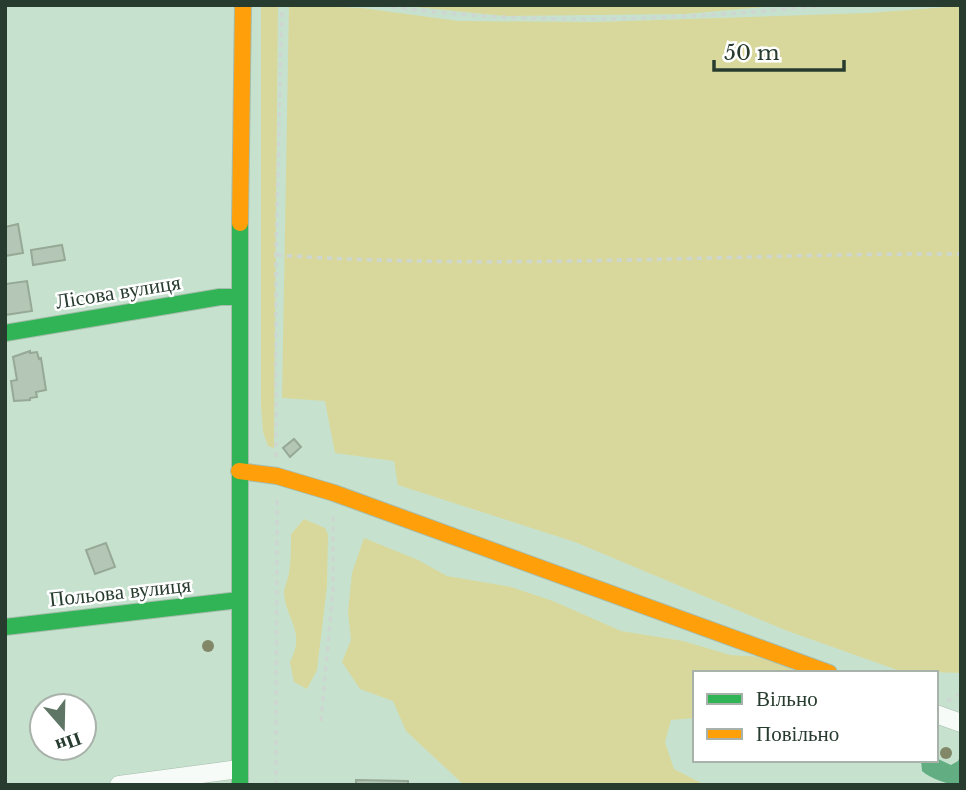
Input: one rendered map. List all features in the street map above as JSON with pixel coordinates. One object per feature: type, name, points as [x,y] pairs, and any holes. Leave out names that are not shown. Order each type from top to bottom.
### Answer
[{"type":"street","points":[[119,785],[239,777],[239,297],[243,5]]},
{"type":"street","name":"Лісова вулиця","points":[[5,333],[220,297],[239,297]]},
{"type":"street","points":[[239,471],[277,476],[334,493],[824,671]]},
{"type":"street","name":"Польова вулиця","points":[[5,627],[239,600]]},
{"type":"street","points":[[938,715],[961,723]]},
{"type":"path","points":[[276,785],[276,255],[282,5]]},
{"type":"path","points":[[382,5],[442,13],[547,20],[638,19],[827,5]]},
{"type":"path","points":[[276,255],[343,260],[497,263],[746,256],[961,254]]},
{"type":"path","points":[[321,721],[333,589],[334,493]]},
{"type":"shaded area","points":[[261,5],[278,5],[274,448],[268,446],[263,432],[261,405]]},
{"type":"shaded area","points":[[289,5],[362,8],[459,21],[595,22],[868,13],[961,6],[961,673],[900,671],[785,630],[575,542],[398,485],[394,461],[335,453],[325,401],[282,398]]},
{"type":"shaded area","points":[[396,5],[788,5],[685,14],[504,16]]},
{"type":"shaded area","points":[[304,519],[325,528],[328,535],[327,586],[317,670],[307,689],[294,682],[290,662],[296,635],[284,594],[290,568],[291,534]]},
{"type":"shaded area","points":[[364,538],[418,560],[447,576],[511,587],[553,601],[621,631],[683,641],[730,655],[763,657],[795,671],[693,671],[693,718],[671,720],[665,742],[674,769],[705,785],[464,785],[406,731],[393,701],[360,689],[342,662],[351,640],[348,612],[352,573]]},
{"type":"shaded area","points":[[961,754],[961,785],[940,781],[922,771],[921,762],[938,762],[938,759],[951,765],[958,761]]},
{"type":"building","points":[[18,224],[23,253],[5,256],[5,227]]},
{"type":"building","points":[[62,245],[65,260],[33,265],[31,250]]},
{"type":"building","points":[[27,281],[32,311],[5,315],[5,284]]},
{"type":"building","points":[[30,351],[37,352],[39,359],[41,358],[46,390],[36,392],[37,397],[30,400],[14,401],[11,381],[17,380],[13,357]]},
{"type":"building","points":[[294,439],[301,447],[290,457],[283,448]]},
{"type":"building","points":[[106,543],[115,567],[95,574],[86,550]]},
{"type":"building","points":[[356,780],[408,781],[408,785],[356,785]]},
{"type":"traffic: fast","points":[[240,223],[240,785]]},
{"type":"traffic: fast","points":[[5,333],[220,297],[239,297]]},
{"type":"traffic: fast","points":[[5,627],[239,600]]},
{"type":"traffic: slow","points":[[240,223],[243,5]]},
{"type":"traffic: slow","points":[[239,471],[277,476],[334,493],[824,671]]}]
